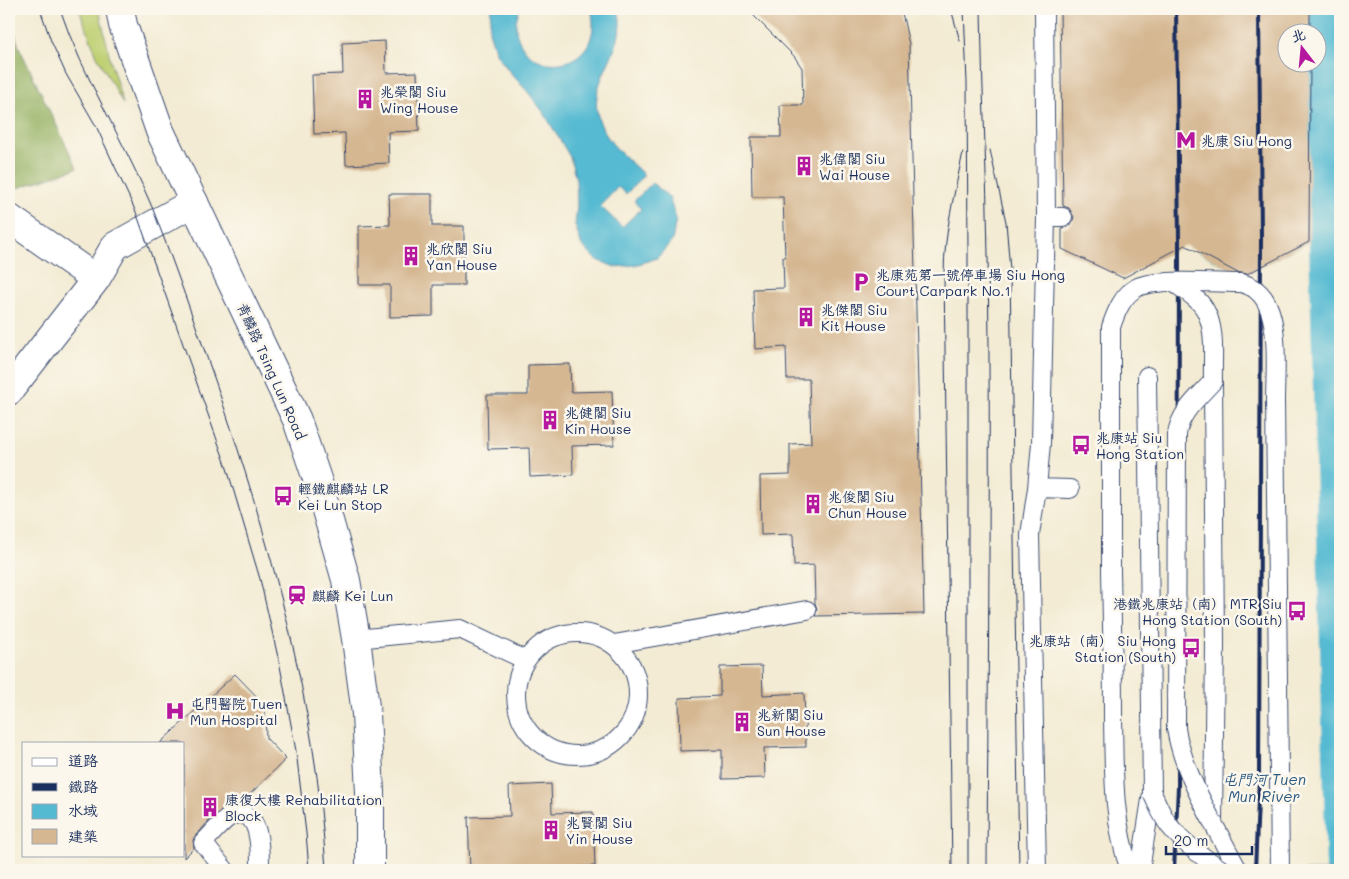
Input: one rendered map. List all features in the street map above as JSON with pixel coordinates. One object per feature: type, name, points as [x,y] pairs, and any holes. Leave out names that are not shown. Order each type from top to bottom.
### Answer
[{"type":"street","name":"青麟路 Tsing Lun Road","points":[[120,9],[123,25],[160,131],[297,420],[346,580],[366,714],[370,792],[370,870]]},
{"type":"street","points":[[9,391],[96,279],[115,246],[194,202]]},
{"type":"street","points":[[9,218],[96,279]]},
{"type":"lane","points":[[1037,870],[1030,535],[1037,488],[1055,217],[1044,9]]},
{"type":"lane","points":[[1174,282],[1203,307],[1210,321],[1212,331],[1215,645],[1213,823]]},
{"type":"lane","points":[[1130,870],[1116,817],[1114,781],[1111,570],[1112,327],[1116,311],[1125,298],[1138,287],[1174,282],[1242,284],[1256,289],[1265,299],[1272,312],[1274,325],[1280,870]]},
{"type":"lane","points":[[1140,870],[1152,792],[1147,376]]},
{"type":"lane","points":[[1212,382],[1184,413],[1178,423],[1176,434],[1176,729],[1180,750],[1192,782],[1238,870]]},
{"type":"lane","points":[[1037,488],[1070,489]]},
{"type":"lane","points":[[614,644],[807,610]]},
{"type":"lane","points":[[356,639],[460,629],[525,660]]},
{"type":"lane","points":[[576,632],[596,635],[614,644],[628,659],[637,678],[639,698],[634,718],[623,735],[607,748],[587,755],[567,755],[547,749],[531,736],[523,724],[515,699],[516,679],[525,660],[539,646],[556,636],[576,632]]},
{"type":"lane","points":[[1152,792],[1172,830],[1196,852],[1222,870]]},
{"type":"lane","points":[[225,870],[203,843],[230,817],[240,814],[251,819],[257,827],[260,847],[260,870]]},
{"type":"green space","points":[[79,9],[99,9],[111,63],[123,104],[97,56]]},
{"type":"green space","points":[[9,14],[19,47],[77,168],[18,188],[9,175]]},
{"type":"water","points":[[491,9],[520,9],[516,32],[525,50],[537,59],[551,63],[565,62],[578,56],[588,45],[593,29],[591,9],[618,9],[620,25],[617,41],[600,84],[597,99],[598,115],[605,133],[613,144],[644,175],[626,194],[618,187],[600,206],[622,227],[641,209],[634,201],[652,183],[669,197],[676,219],[672,241],[657,258],[635,265],[615,267],[595,259],[581,244],[575,225],[577,205],[576,180],[570,157],[544,113],[496,53],[489,31]]},
{"type":"water","name":"屯門河 Tuen Mun River","points":[[1204,9],[1340,9],[1340,870],[1184,870]]},
{"type":"pier","name":"屯門河 Tuen Mun River","points":[[1309,242],[1326,870],[1181,870],[1196,251],[1243,276]]},
{"type":"building","name":"兆康苑第一號停車場 Siu Hong Court Carpark No.1","points":[[747,9],[900,9],[903,17],[909,44],[924,614],[815,616],[817,609],[815,603],[814,565],[794,566],[793,534],[761,535],[760,476],[790,475],[790,444],[811,443],[809,379],[787,379],[786,347],[755,349],[753,289],[784,288],[783,257],[785,257],[783,197],[752,197],[751,137],[781,137],[780,105],[803,105],[802,68],[794,56]]},
{"type":"building","name":"兆康 Siu Hong","points":[[1060,9],[1310,9],[1310,22],[1276,22],[1276,72],[1310,72],[1309,242],[1247,274],[1236,272],[1185,245],[1123,278],[1062,249],[1062,228],[1072,223],[1074,217],[1069,208],[1063,206]]},
{"type":"building","name":"兆榮閣 Siu Wing House","points":[[385,41],[386,73],[417,72],[419,131],[388,132],[389,163],[346,165],[345,133],[314,134],[312,75],[343,74],[342,43]]},
{"type":"building","name":"兆欣閣 Siu Yan House","points":[[389,194],[432,194],[432,226],[464,226],[464,285],[433,285],[433,316],[390,317],[390,285],[359,285],[359,226],[390,225]]},
{"type":"building","name":"兆健閣 Siu Kin House","points":[[570,364],[571,392],[612,391],[614,445],[572,446],[573,475],[530,477],[529,448],[488,449],[487,395],[528,395],[528,365]]},
{"type":"building","name":"兆新閣 Siu Sun House","points":[[762,666],[763,695],[804,693],[806,747],[764,748],[765,778],[722,779],[722,750],[680,751],[679,698],[720,696],[720,667]]},
{"type":"building","name":"康復大樓 Rehabilitation Block","points":[[235,674],[265,705],[266,738],[286,759],[240,804],[226,807],[213,817],[195,836],[193,840],[194,848],[184,858],[185,742],[161,742]]},
{"type":"building","name":"兆賢閣 Siu Yin House","points":[[551,784],[552,813],[593,812],[595,866],[553,867],[553,870],[470,870],[468,817],[510,816],[509,786]]},
{"type":"tram line","points":[[40,9],[51,41],[66,74],[96,126],[136,212],[226,465],[260,579],[280,666],[296,751],[309,870]]},
{"type":"tram line","points":[[60,9],[80,60],[152,207],[236,442],[272,562],[301,685],[321,808],[326,870]]},
{"type":"tram line","points":[[951,9],[960,41]]},
{"type":"tram line","points":[[964,9],[967,83],[968,254],[968,870]]},
{"type":"tram line","points":[[981,9],[989,332],[987,870]]},
{"type":"tram line","points":[[990,150],[1006,222],[1010,270],[1019,870]]},
{"type":"tram line","points":[[952,870],[944,258],[953,198],[963,152]]},
{"type":"railway","points":[[1174,870],[1178,787],[1179,238],[1176,9]]},
{"type":"railway","points":[[1255,870],[1259,777],[1261,237],[1259,9]]},
{"type":"place","name":"兆榮閣 Siu Wing House","points":[[365,99]]},
{"type":"place","name":"兆康 Siu Hong","points":[[1186,140]]},
{"type":"place","name":"兆偉閣 Siu Wai House","points":[[804,166]]},
{"type":"place","name":"兆欣閣 Siu Yan House","points":[[411,256]]},
{"type":"place","name":"兆康苑第一號停車場 Siu Hong Court Carpark No.1","points":[[861,282]]},
{"type":"place","name":"兆傑閣 Siu Kit House","points":[[806,317]]},
{"type":"place","name":"兆健閣 Siu Kin House","points":[[550,420]]},
{"type":"place","name":"兆康站 Siu Hong Station","points":[[1081,445]]},
{"type":"place","name":"輕鐵麒麟站 LR Kei Lun Stop","points":[[283,496]]},
{"type":"place","name":"兆俊閣 Siu Chun House","points":[[813,504]]},
{"type":"place","name":"麒麟 Kei Lun","points":[[297,595]]},
{"type":"place","name":"港鐵兆康站（南） MTR Siu Hong Station (South)","points":[[1297,611]]},
{"type":"place","name":"兆康站（南） Siu Hong Station (South)","points":[[1191,648]]},
{"type":"place","name":"屯門醫院 Tuen Mun Hospital","points":[[175,711]]},
{"type":"place","name":"兆新閣 Siu Sun House","points":[[742,722]]},
{"type":"place","name":"康復大樓 Rehabilitation Block","points":[[210,807]]},
{"type":"place","name":"兆賢閣 Siu Yin House","points":[[551,830]]}]
